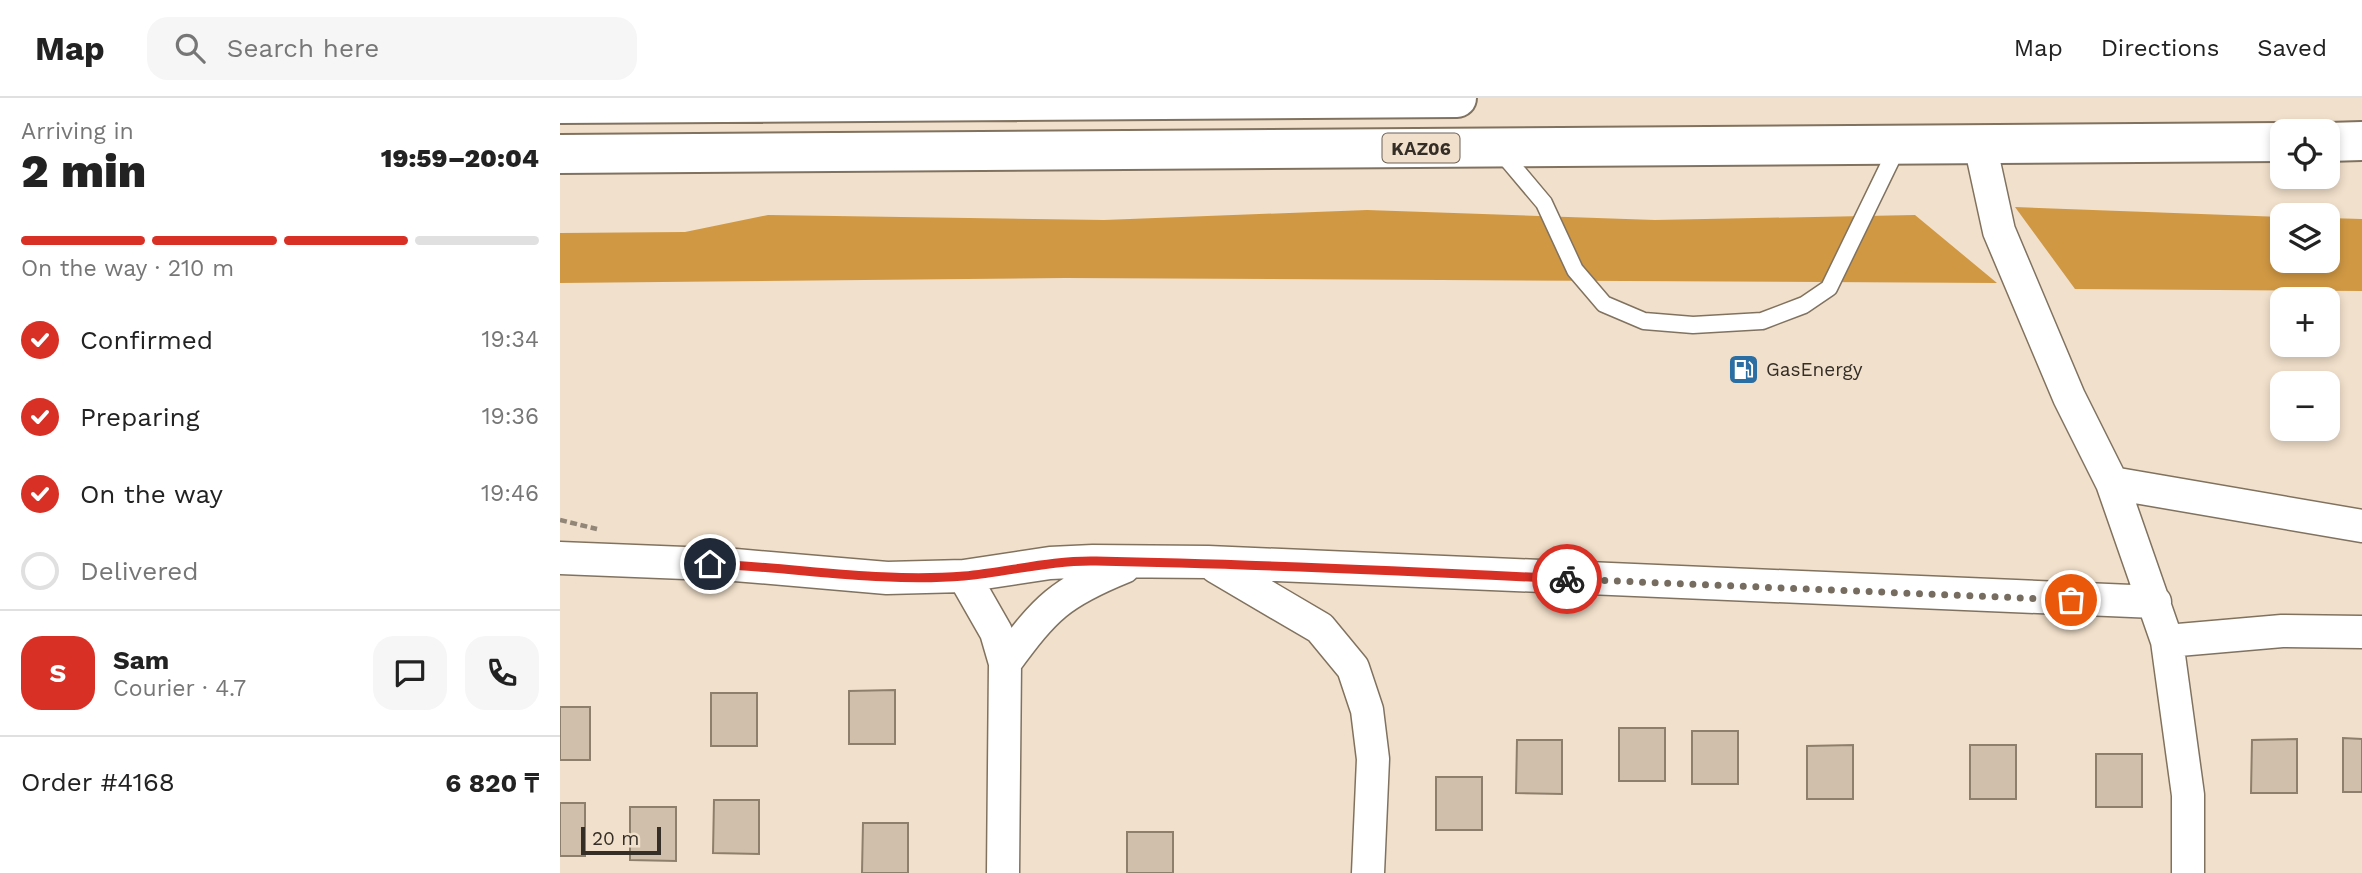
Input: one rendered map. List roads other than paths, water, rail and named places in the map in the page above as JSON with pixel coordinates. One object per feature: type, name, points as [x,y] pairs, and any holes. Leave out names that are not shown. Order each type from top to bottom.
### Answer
[{"type":"highway","points":[[560,104],[1457,98]]},
{"type":"highway","points":[[2340,142],[2362,141]]},
{"type":"highway","name":"KАZ06","points":[[560,154],[2270,142]]},
{"type":"street","points":[[1980,144],[1999,231],[2069,397],[2112,483],[2155,602],[2166,641],[2188,795],[2188,873]]},
{"type":"street","points":[[2112,483],[2362,526]]},
{"type":"street","points":[[560,558],[735,565],[887,578],[964,576],[1050,563],[1208,562],[2155,602]]},
{"type":"street","points":[[1005,663],[1056,600],[1083,584],[1135,562]]},
{"type":"street","points":[[1208,562],[1278,600],[1321,628],[1353,668],[1367,710],[1373,759],[1368,873]]},
{"type":"street","points":[[1278,600],[1284,566]]},
{"type":"street","points":[[964,576],[996,632],[1005,663],[1003,873]]},
{"type":"street","points":[[2166,641],[2282,631],[2362,632]]},
{"type":"lane","points":[[1497,147],[1544,202],[1575,270],[1604,304],[1644,320],[1693,325],[1762,321],[1804,304],[1829,288],[1899,145]]},
{"type":"place","name":"GasEnergy","points":[[1743,369]]}]
